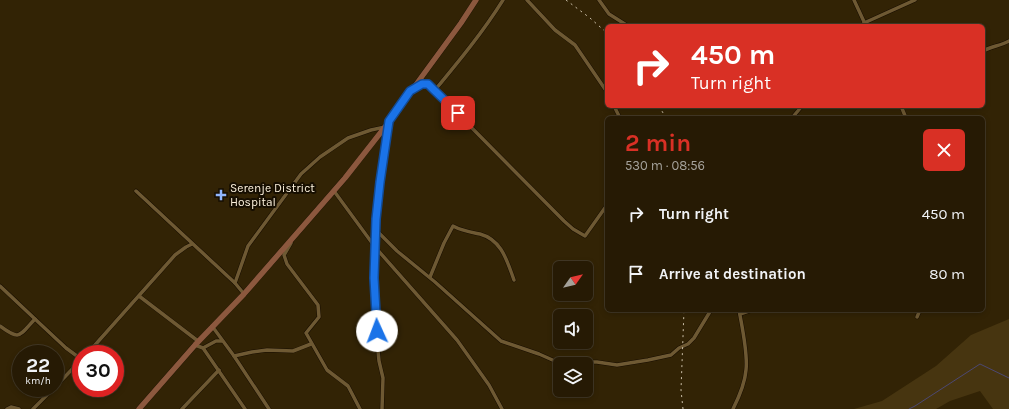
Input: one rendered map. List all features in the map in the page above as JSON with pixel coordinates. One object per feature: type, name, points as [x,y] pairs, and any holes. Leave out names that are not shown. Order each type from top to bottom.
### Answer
[{"type":"main road","points":[[139,409],[196,343],[244,294],[334,191],[385,127],[461,23],[476,0]]},
{"type":"street","points":[[434,90],[455,66],[503,0]]},
{"type":"street","points":[[527,0],[555,30],[575,45],[605,89]]},
{"type":"street","points":[[599,0],[609,14],[625,24]]},
{"type":"street","points":[[854,0],[865,24],[914,0]]},
{"type":"street","points":[[985,50],[1002,45],[1009,41]]},
{"type":"street","points":[[410,91],[422,84],[428,84],[574,229],[584,236],[605,208]]},
{"type":"street","points":[[794,116],[800,108]]},
{"type":"street","points":[[382,409],[383,378],[379,361],[377,340],[374,278],[380,182],[389,121]]},
{"type":"street","points":[[234,283],[248,246],[301,174],[320,156],[348,138],[385,127]]},
{"type":"street","points":[[136,191],[244,294]]},
{"type":"street","points":[[334,191],[375,247],[457,340],[488,385],[502,409]]},
{"type":"street","points":[[430,277],[444,243],[453,226],[466,232],[488,237],[495,241],[505,256],[514,280]]},
{"type":"street","points":[[299,230],[284,256],[287,264],[318,305],[319,317],[306,333],[327,370],[348,386],[360,409]]},
{"type":"street","points":[[376,230],[397,251],[430,277],[501,341],[557,362],[597,362],[617,365],[671,355],[679,348],[688,344],[694,338],[710,312]]},
{"type":"street","points":[[95,345],[175,255],[192,244]]},
{"type":"street","points":[[0,286],[72,353]]},
{"type":"street","points":[[139,296],[203,348],[245,409]]},
{"type":"street","points":[[733,409],[747,368],[740,312]]},
{"type":"street","points":[[917,317],[919,312]]},
{"type":"street","points":[[0,326],[16,336],[35,319]]},
{"type":"street","points":[[212,326],[269,409]]},
{"type":"street","points":[[203,348],[216,340],[222,341]]},
{"type":"street","points":[[234,356],[267,350],[293,351],[311,344]]},
{"type":"street","points":[[64,378],[72,370]]},
{"type":"street","points":[[182,409],[219,370]]},
{"type":"street","points":[[33,409],[46,397]]},
{"type":"street","points":[[7,409],[11,407],[19,409]]},
{"type":"shaded area","points":[[1009,319],[1009,409],[993,409],[980,391],[950,401],[936,409],[854,409],[882,401],[936,366],[971,335]]},
{"type":"waterway","points":[[909,409],[980,364],[1009,378]]},
{"type":"railway","points":[[566,0],[605,31]]},
{"type":"railway","points":[[660,108],[665,116]]},
{"type":"railway","points":[[683,409],[681,390],[684,312]]},
{"type":"place","name":"Serenje District Hospital","points":[[221,195]]},
{"type":"route","points":[[377,331],[374,278],[376,219],[382,163],[389,121],[410,91],[422,84],[428,84],[453,106],[458,113]]}]
